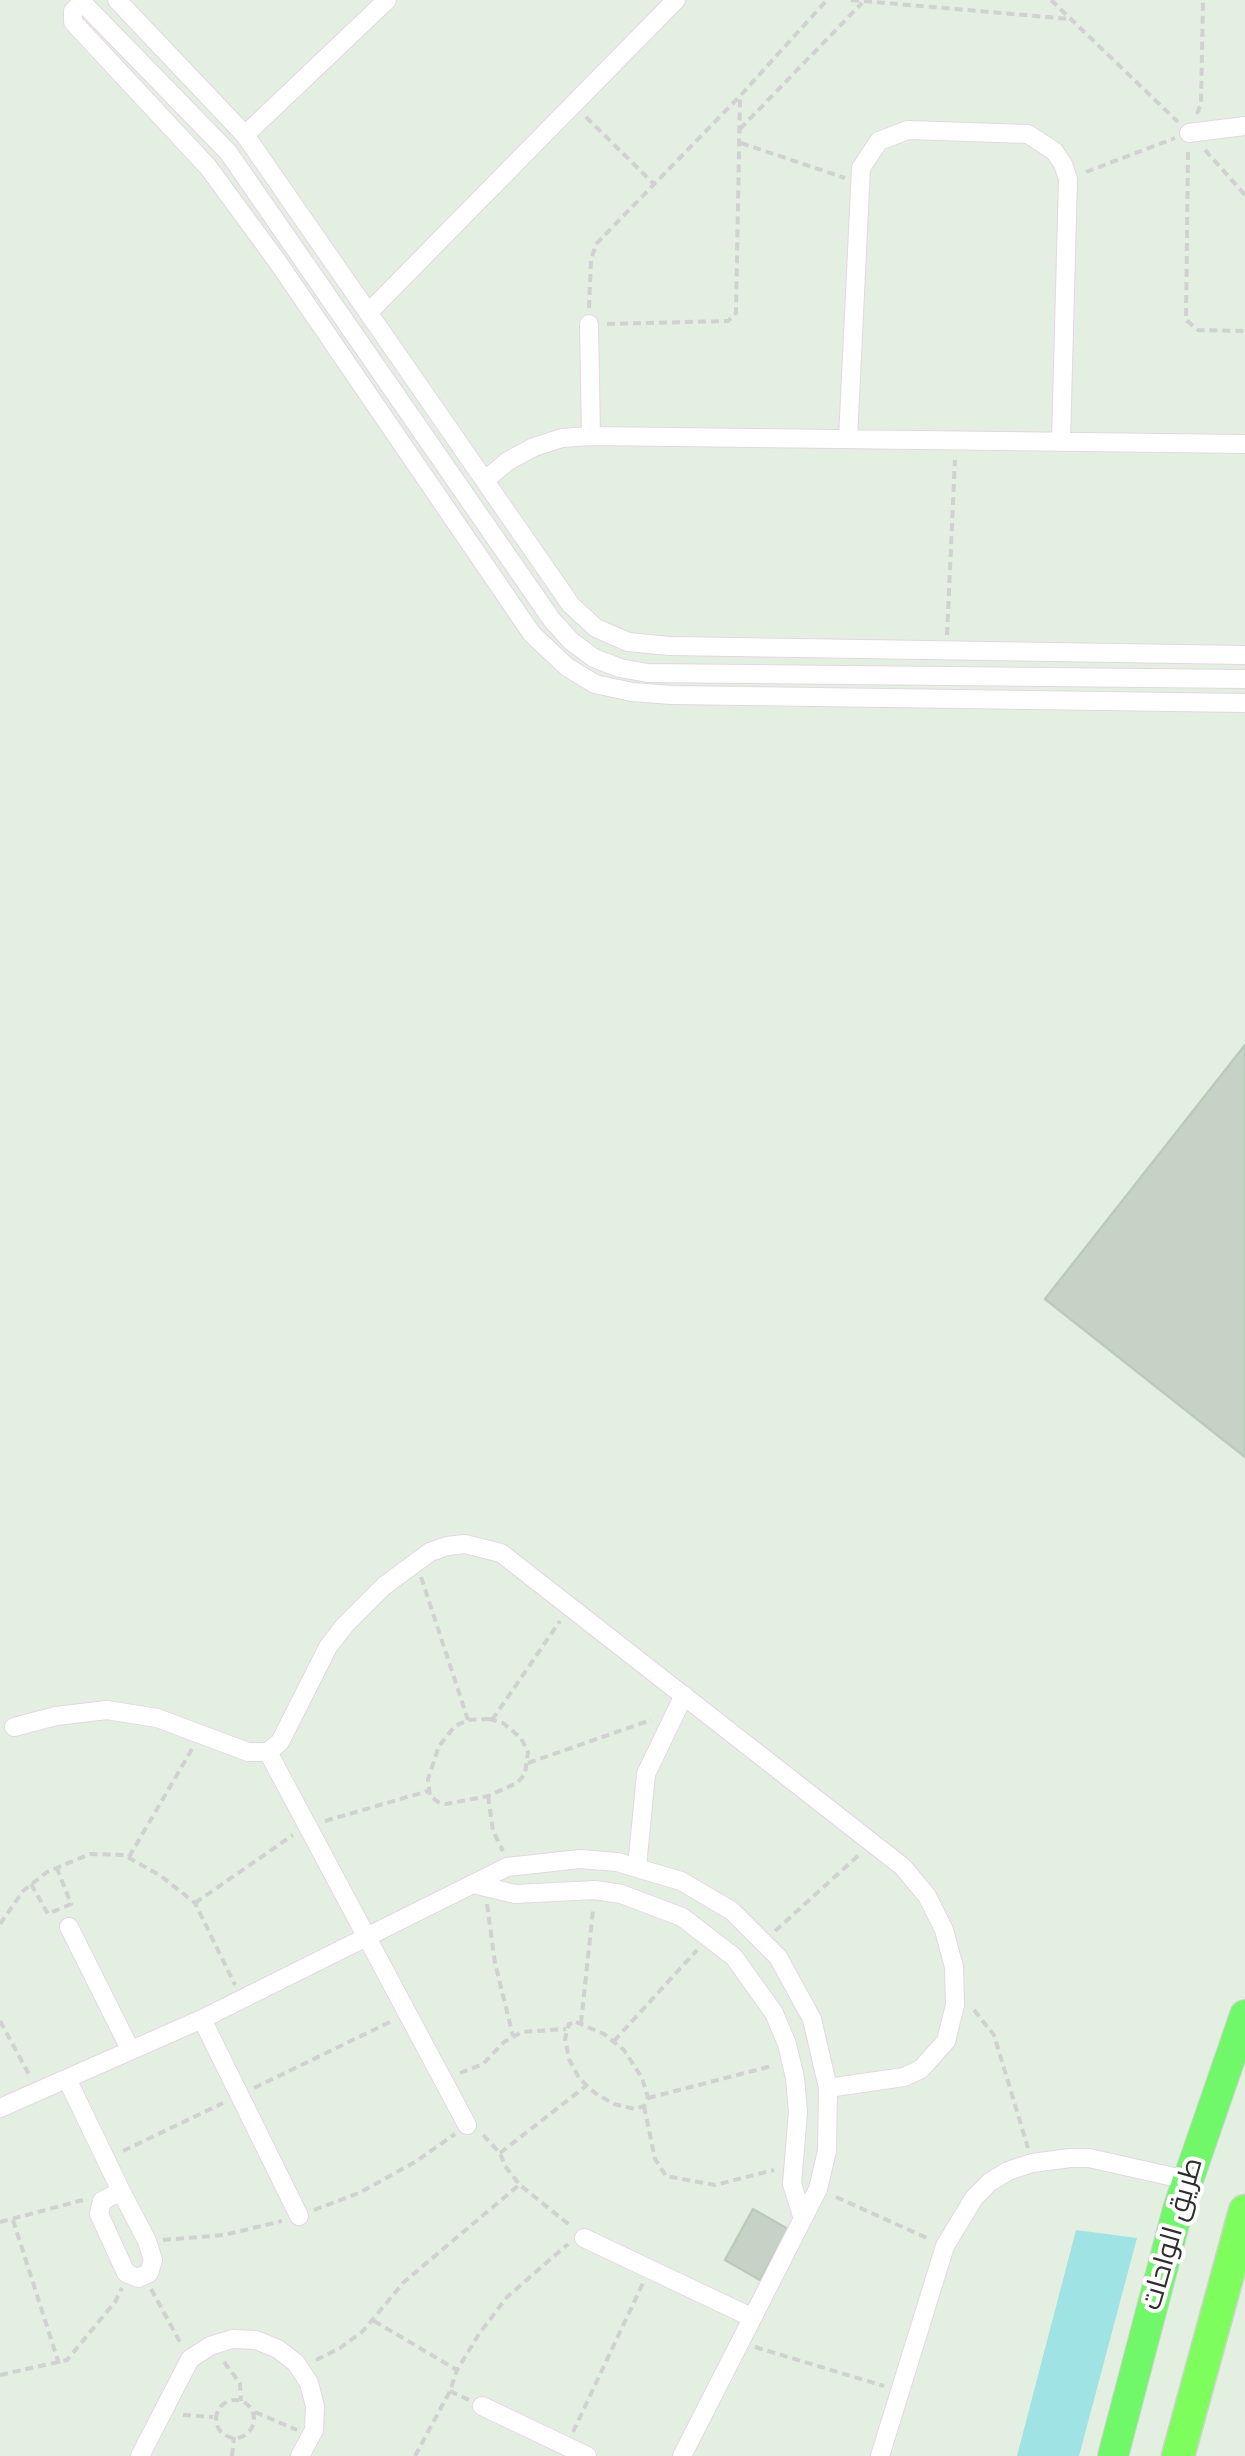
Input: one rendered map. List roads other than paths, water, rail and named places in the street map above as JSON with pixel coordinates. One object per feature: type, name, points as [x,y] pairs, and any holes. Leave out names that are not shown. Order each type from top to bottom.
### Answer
[{"type":"highway","name":"طريق الواحات","points":[[1112,2456],[1187,2180],[1245,2015]]},
{"type":"highway","points":[[1178,2456],[1245,2210]]},
{"type":"street","points":[[116,0],[245,135],[571,605],[596,628],[628,642],[670,646],[1245,655]]},
{"type":"street","points":[[245,135],[386,0]]},
{"type":"street","points":[[369,312],[676,0]]},
{"type":"street","points":[[1245,679],[648,674],[594,658],[552,620],[228,152],[83,1],[72,13],[73,22],[208,167],[277,261],[532,634],[567,667],[595,684],[672,695],[1245,704]]},
{"type":"street","points":[[1189,132],[1245,126]]},
{"type":"street","points":[[848,439],[859,183],[868,153],[879,142],[908,130],[1028,134],[1054,151],[1068,179],[1061,441]]},
{"type":"street","points":[[277,261],[314,234]]},
{"type":"street","points":[[589,324],[591,436]]},
{"type":"street","points":[[417,428],[438,413]]},
{"type":"street","points":[[485,480],[534,447],[562,438],[591,436],[1245,444]]},
{"type":"street","points":[[1030,653],[1030,676]]},
{"type":"street","points":[[14,1727],[56,1716],[107,1710],[157,1718],[248,1752],[268,1752],[280,1742],[328,1647],[384,1586],[430,1552],[447,1546],[484,1546],[516,1563],[571,1606],[680,1703],[903,1867],[927,1896],[944,1930],[954,1968],[952,2024],[946,2041],[921,2069],[886,2082],[828,2088]]},
{"type":"street","points":[[638,1866],[646,1774],[680,1703]]},
{"type":"street","points":[[268,1752],[467,2124]]},
{"type":"street","points":[[0,2108],[202,2018],[365,1936],[481,1886],[491,1875],[517,1866],[580,1859],[638,1866],[681,1880],[707,1894],[759,1936],[797,1987],[812,2019],[828,2088],[827,2151],[818,2189],[682,2456]]},
{"type":"street","points":[[481,1886],[515,1894],[595,1890],[652,1903],[710,1935],[734,1957],[774,2013],[791,2062],[798,2112],[792,2184],[802,2219]]},
{"type":"street","points":[[69,1927],[130,2049]]},
{"type":"street","points":[[734,1957],[759,1936]]},
{"type":"street","points":[[202,2018],[299,2216]]},
{"type":"street","points":[[67,2079],[147,2241],[152,2267],[135,2275],[99,2214],[102,2201],[121,2192]]},
{"type":"street","points":[[880,2456],[944,2246],[982,2190],[1008,2171],[1032,2162],[1089,2158],[1187,2180]]},
{"type":"street","points":[[584,2238],[751,2317]]},
{"type":"street","points":[[140,2456],[190,2360],[210,2346],[232,2339],[256,2340],[278,2348],[296,2363],[309,2383],[315,2406],[310,2436],[300,2456]]},
{"type":"street","points":[[482,2406],[587,2456]]}]
